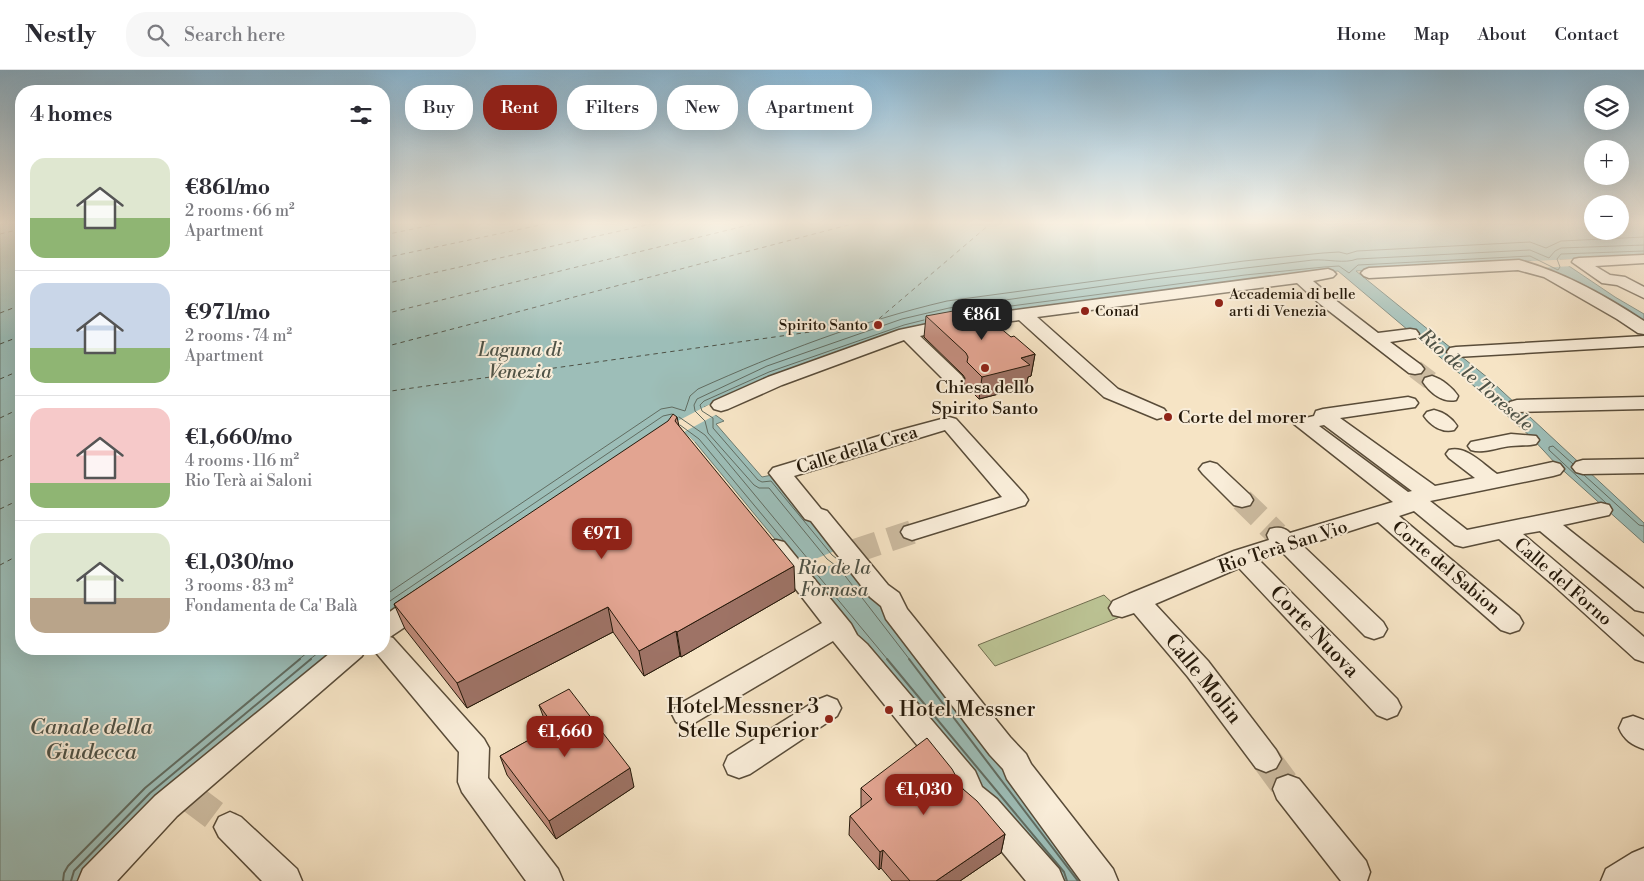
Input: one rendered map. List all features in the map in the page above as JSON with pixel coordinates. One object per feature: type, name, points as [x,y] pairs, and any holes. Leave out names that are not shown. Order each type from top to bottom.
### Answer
[{"type":"street","points":[[1582,262],[1579,262],[1608,280],[1620,280],[1644,294]]},
{"type":"street","points":[[1369,273],[1519,265],[1549,274],[1623,315],[1644,329]]},
{"type":"street","points":[[721,405],[775,381],[908,334],[956,323],[1328,274]]},
{"type":"street","points":[[1300,278],[1326,301],[1415,369]]},
{"type":"street","points":[[1023,314],[1111,393],[1157,414]]},
{"type":"street","points":[[908,334],[956,380]]},
{"type":"street","points":[[1376,338],[1410,334]]},
{"type":"street","points":[[1456,352],[1644,341]]},
{"type":"street","points":[[1432,382],[1449,396]]},
{"type":"street","points":[[1408,403],[1323,415],[1328,418],[1304,424],[1420,501],[1463,539],[1601,510]]},
{"type":"street","points":[[1517,406],[1644,403]]},
{"type":"street","name":"Calle della Crea","points":[[912,532],[1017,500],[949,423],[780,473],[814,514],[819,516],[879,591],[887,595],[895,606],[895,612],[1000,746],[1016,763],[1018,770],[1101,881]]},
{"type":"street","points":[[1478,446],[1511,440],[1529,440]]},
{"type":"street","points":[[1456,454],[1493,481]]},
{"type":"street","points":[[1583,467],[1644,466]]},
{"type":"street","points":[[1210,469],[1242,500]]},
{"type":"street","name":"Rio Terà San Vio","points":[[1130,605],[1282,539],[1383,514],[1420,501],[1493,481],[1554,469]]},
{"type":"street","name":"Corte del Sabion","points":[[1383,514],[1510,622]]},
{"type":"street","points":[[1545,523],[1644,603]]},
{"type":"street","name":"Calle del Forno","points":[[1504,531],[1560,577],[1644,652]]},
{"type":"street","points":[[764,532],[842,631],[842,636],[858,651],[964,781],[965,788],[978,805],[986,809],[1047,881]]},
{"type":"street","points":[[1282,539],[1374,629]]},
{"type":"street","name":"Corte Nuova","points":[[1242,557],[1387,707]]},
{"type":"street","points":[[390,625],[445,587]]},
{"type":"street","name":"Calle Molin","points":[[1130,605],[1198,669],[1266,759]]},
{"type":"street","points":[[686,714],[838,626]]},
{"type":"street","points":[[390,652],[474,748],[473,782],[546,881]]},
{"type":"street","points":[[95,881],[166,806],[186,794],[346,655]]},
{"type":"street","points":[[739,765],[827,708]]},
{"type":"street","points":[[1288,789],[1354,872]]},
{"type":"street","points":[[230,827],[286,881]]},
{"type":"street","points":[[1618,881],[1644,864]]},
{"type":"green space","points":[[1104,595],[1125,615],[995,666],[978,645]]},
{"type":"water","name":"Canale della Giudecca","points":[[0,262],[15,262],[15,655],[334,655],[158,801],[80,881],[0,881]]},
{"type":"water","name":"Laguna di Venezia","points":[[390,262],[1516,262],[1356,271],[1488,378],[1644,523],[1644,543],[1556,464],[1531,437],[1466,379],[1338,271],[1246,280],[951,319],[704,407],[724,421],[716,424],[762,477],[772,475],[836,552],[847,560],[1092,881],[1057,881],[695,442],[670,425],[390,615]]},
{"type":"water","name":"Laguna di Venezia","points":[[1532,262],[1563,262],[1644,314],[1644,326]]},
{"type":"pier","points":[[1514,262],[1568,262],[1566,262],[1573,266],[1538,268]]},
{"type":"pier","points":[[716,401],[718,403],[709,407],[719,413],[684,432],[695,442],[692,443],[670,425]]},
{"type":"pier","points":[[837,550],[848,558],[803,577],[796,567]]},
{"type":"building","points":[[975,307],[1035,354],[1021,358],[1030,365],[982,377],[967,362],[968,357],[966,353],[926,316]]},
{"type":"building","points":[[673,414],[677,417],[675,421],[794,566],[677,632],[639,651],[608,607],[457,683],[394,604],[668,421]]},
{"type":"building","points":[[569,689],[630,768],[549,821],[500,756],[554,726],[539,705]]},
{"type":"building","points":[[927,738],[952,769],[963,789],[977,801],[1005,834],[936,881],[910,881],[883,850],[880,852],[850,816],[872,799],[861,788]]},
{"type":"ferry route","points":[[390,283],[483,262]]},
{"type":"ferry route","points":[[390,313],[598,262]]},
{"type":"ferry route","points":[[390,345],[708,262]]},
{"type":"ferry route","points":[[390,391],[874,323],[946,262]]},
{"type":"ferry route","points":[[0,313],[15,307]]},
{"type":"ferry route","points":[[0,344],[15,338]]},
{"type":"ferry route","points":[[0,379],[15,373]]},
{"type":"ferry route","points":[[0,418],[15,411]]},
{"type":"ferry route","points":[[0,461],[15,454]]},
{"type":"ferry route","points":[[0,509],[15,502]]},
{"type":"ferry route","points":[[0,565],[15,557]]},
{"type":"tunnel","points":[[1415,369],[1432,382]]},
{"type":"tunnel","points":[[1242,500],[1277,534]]},
{"type":"tunnel","points":[[855,551],[912,532]]},
{"type":"tunnel","points":[[1266,759],[1288,789]]},
{"type":"tunnel","points":[[190,797],[230,827]]},
{"type":"place","name":"Accademia di belle arti di Venezia","points":[[1219,303]]},
{"type":"place","name":"Conad","points":[[1085,311]]},
{"type":"place","name":"Spirito Santo","points":[[878,325]]},
{"type":"place","name":"Chiesa dello Spirito Santo","points":[[985,368]]},
{"type":"place","name":"Corte del morer","points":[[1168,417]]},
{"type":"place","name":"Hotel Messner","points":[[889,710]]},
{"type":"place","name":"Hotel Messner 3 Stelle Superior","points":[[829,719]]},
{"type":"water label","name":"Rio de le Toresele","points":[[1476,380]]},
{"type":"water label","name":"Rio de la Fornasa","points":[[834,579]]}]
